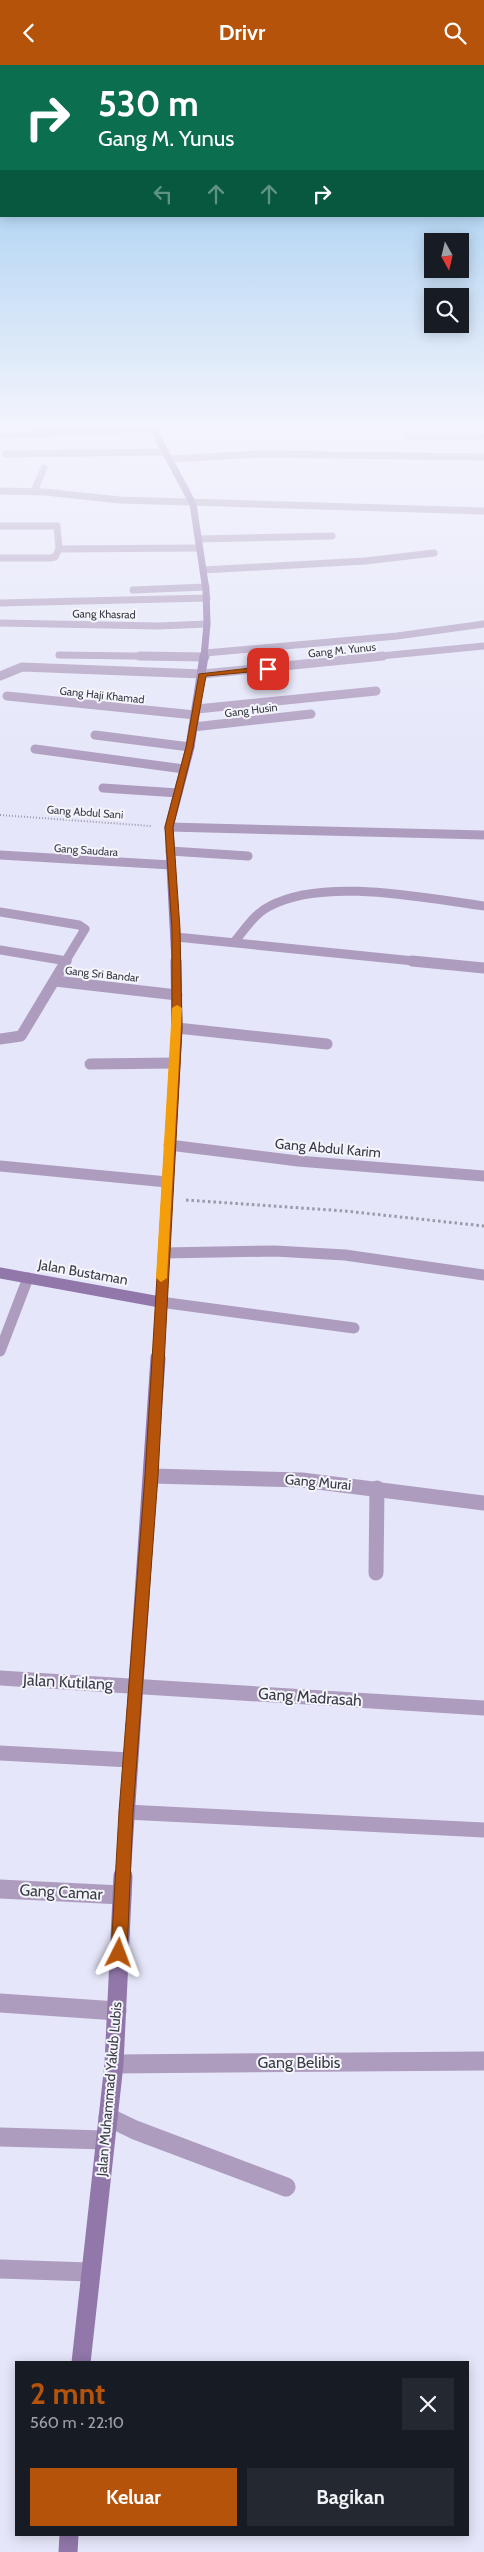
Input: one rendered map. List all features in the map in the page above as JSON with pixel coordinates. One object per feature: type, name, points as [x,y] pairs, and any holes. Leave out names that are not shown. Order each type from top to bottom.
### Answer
[{"type":"main road","name":"Jalan Muhammad Yakub Lubis","points":[[81,2361],[89,2272],[114,2064],[126,1812],[151,1476],[175,1063],[177,1028],[176,937],[169,827],[190,747],[203,674],[207,624],[206,592],[197,539]]},
{"type":"main road","name":"Jalan Bustaman","points":[[0,1273],[160,1301]]},
{"type":"main road","points":[[68,2552],[69,2536]]},
{"type":"street","points":[[0,558],[55,557],[59,549],[58,539]]},
{"type":"street","points":[[59,549],[273,539]]},
{"type":"street","points":[[203,570],[366,561],[434,553]]},
{"type":"street","points":[[134,590],[206,592]]},
{"type":"street","points":[[0,603],[206,592]]},
{"type":"street","name":"Gang Khasrad","points":[[0,623],[158,626],[207,624]]},
{"type":"street","points":[[59,655],[205,655],[397,636],[484,624]]},
{"type":"street","name":"Gang M. Yunus","points":[[0,676],[4,676],[13,668],[22,667],[203,674],[484,646]]},
{"type":"street","points":[[195,717],[376,691]]},
{"type":"street","name":"Gang Haji Khamad","points":[[7,696],[195,717]]},
{"type":"street","name":"Gang Husin","points":[[195,717],[311,714]]},
{"type":"street","points":[[95,735],[190,747]]},
{"type":"street","points":[[35,749],[184,769]]},
{"type":"street","points":[[103,788],[178,793]]},
{"type":"street","points":[[169,827],[484,835]]},
{"type":"street","points":[[170,851],[248,856]]},
{"type":"street","name":"Gang Saudara","points":[[0,855],[171,865]]},
{"type":"street","points":[[235,941],[268,906],[289,897],[316,893],[342,892],[484,906]]},
{"type":"street","name":"Gang Sri Bandar","points":[[0,912],[79,925],[85,929],[55,981],[177,995]]},
{"type":"street","points":[[176,937],[235,941],[484,968]]},
{"type":"street","points":[[0,950],[67,961]]},
{"type":"street","points":[[0,1039],[17,1038],[20,1036],[55,981]]},
{"type":"street","points":[[177,1028],[327,1043]]},
{"type":"street","points":[[90,1064],[175,1063]]},
{"type":"street","name":"Gang Abdul Karim","points":[[169,1145],[298,1161],[484,1176]]},
{"type":"street","points":[[0,1166],[167,1182]]},
{"type":"street","points":[[163,1253],[275,1251],[346,1255],[484,1275]]},
{"type":"street","points":[[0,1351],[28,1278]]},
{"type":"street","points":[[160,1301],[354,1328]]},
{"type":"street","name":"Gang Murai","points":[[151,1476],[302,1480],[484,1503]]},
{"type":"street","points":[[376,1573],[377,1488]]},
{"type":"street","name":"Jalan Kutilang","points":[[0,1678],[136,1685]]},
{"type":"street","name":"Gang Madrasah","points":[[136,1685],[484,1708]]},
{"type":"street","points":[[0,1753],[130,1760]]},
{"type":"street","points":[[126,1812],[484,1830]]},
{"type":"street","name":"Gang Camar","points":[[0,1889],[122,1895]]},
{"type":"street","points":[[0,2003],[117,2011]]},
{"type":"street","name":"Gang Belibis","points":[[114,2064],[484,2061]]},
{"type":"street","points":[[108,2117],[135,2130],[286,2187]]},
{"type":"street","points":[[0,2137],[105,2140]]},
{"type":"street","points":[[0,2269],[89,2272]]},
{"type":"path","name":"Gang Abdul Sani","points":[[0,815],[169,827]]},
{"type":"path","points":[[199,1201],[345,1211],[484,1226]]},
{"type":"slow traffic","points":[[161,1278],[177,1008]]},
{"type":"route","points":[[119,1953],[126,1812],[151,1476],[177,1028],[176,929],[169,827],[190,747],[203,674],[268,669]]}]
